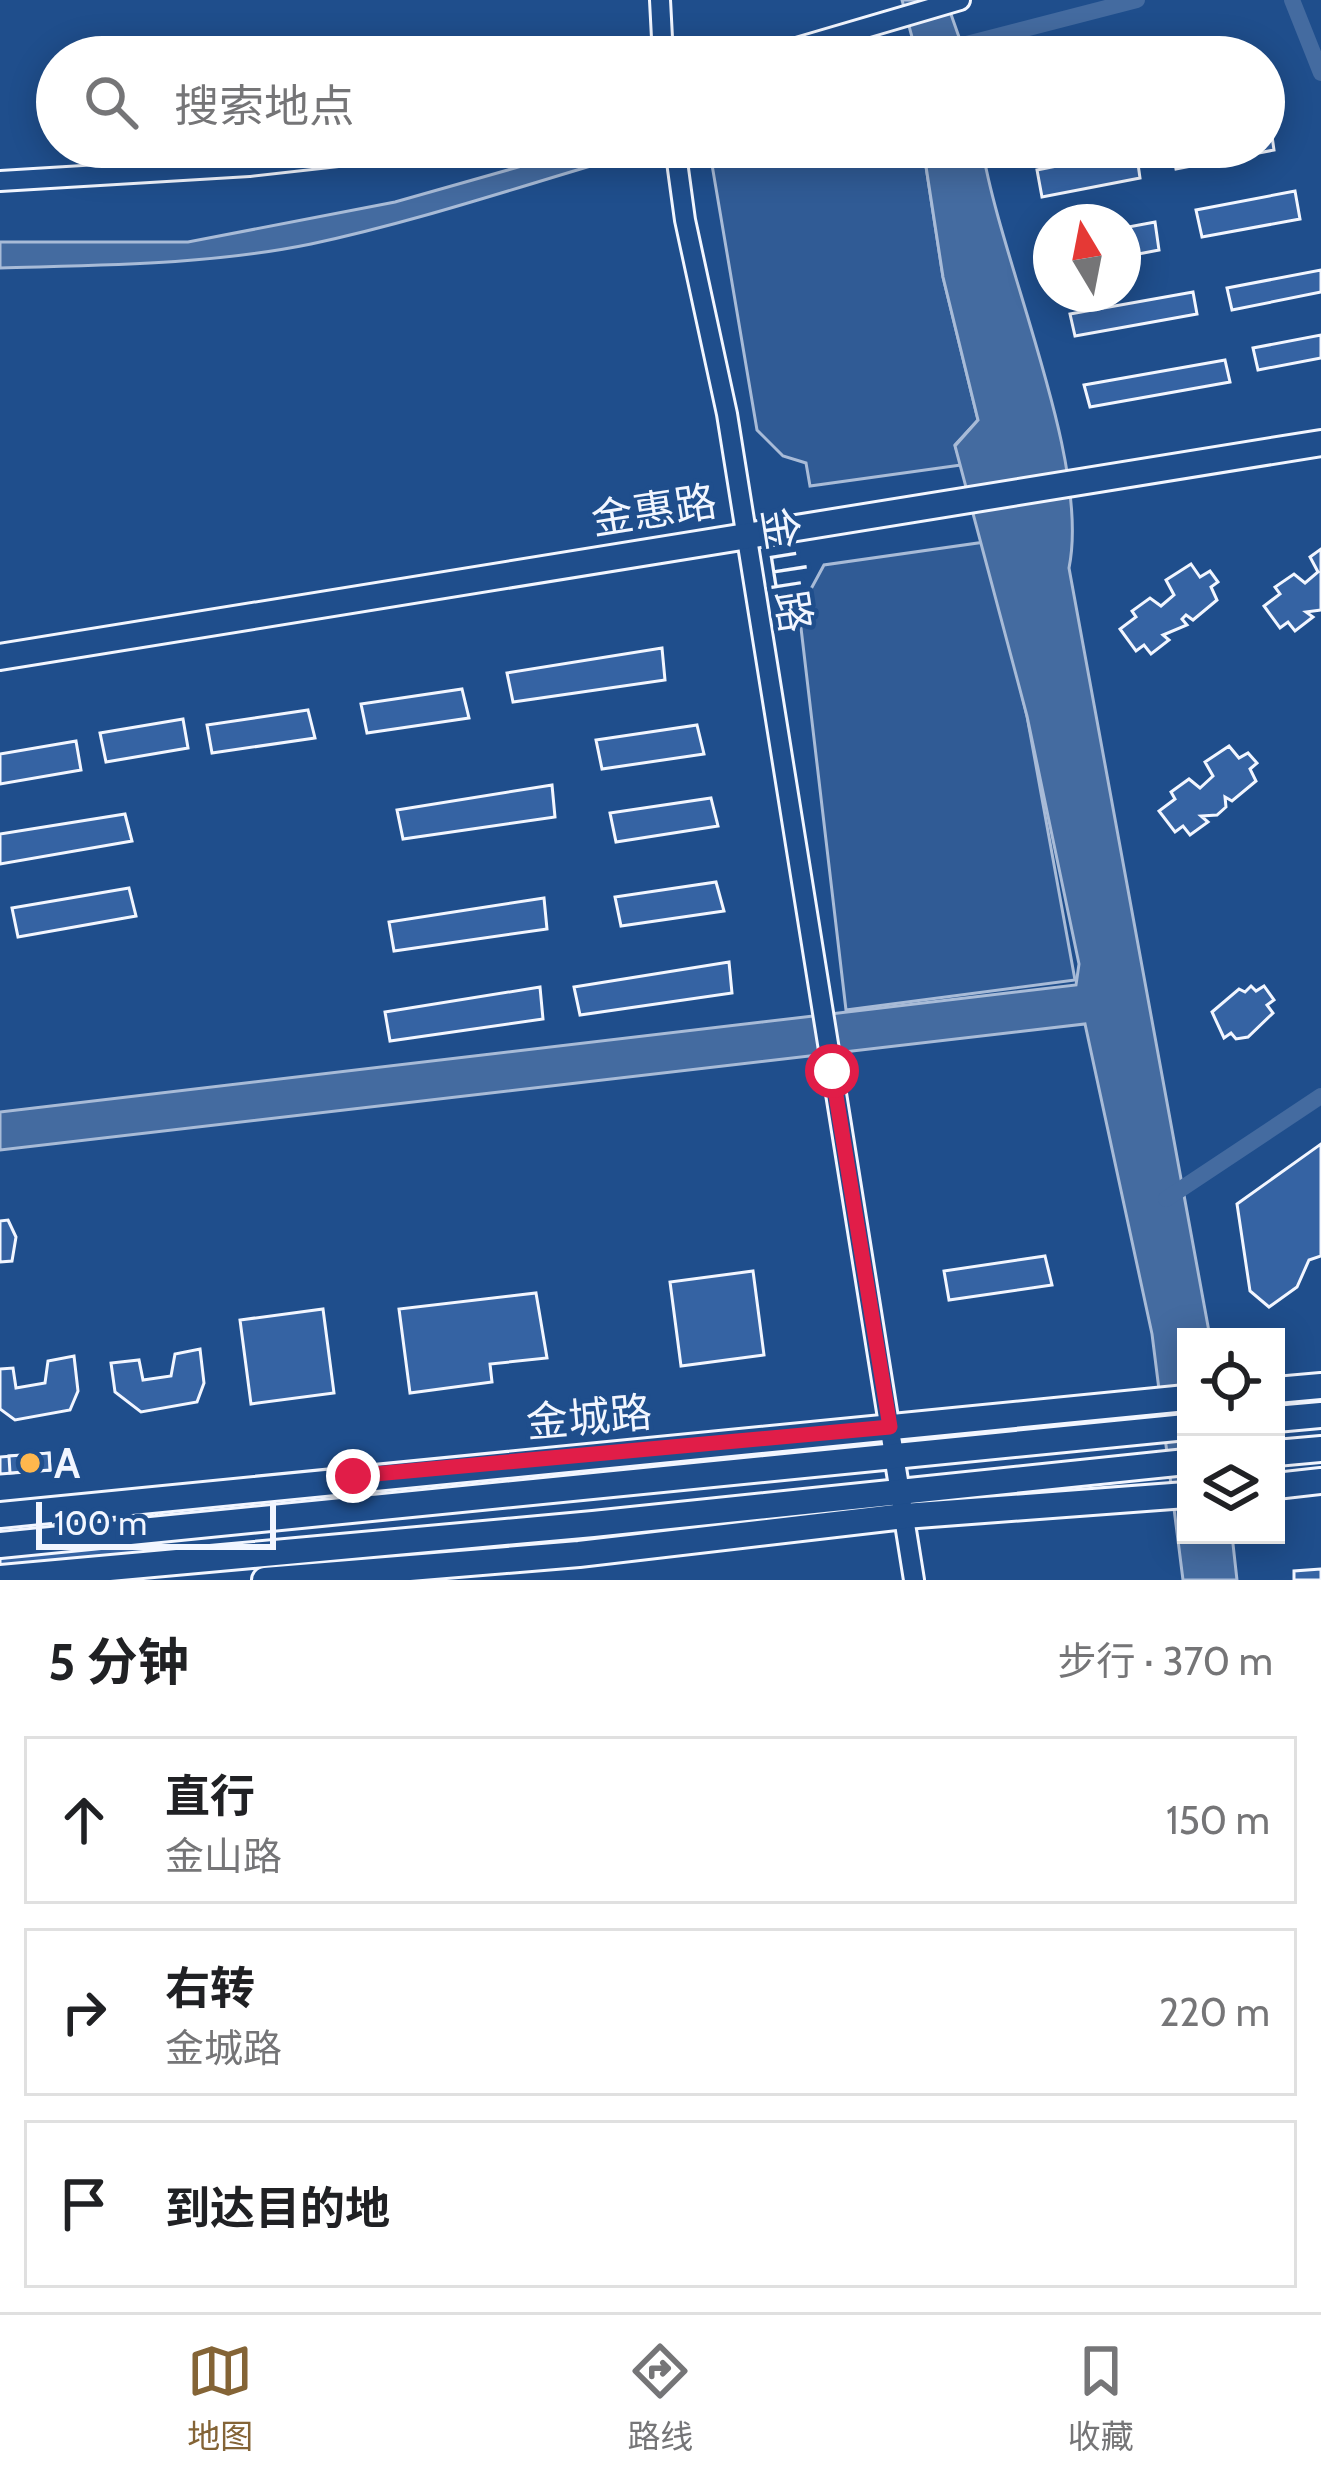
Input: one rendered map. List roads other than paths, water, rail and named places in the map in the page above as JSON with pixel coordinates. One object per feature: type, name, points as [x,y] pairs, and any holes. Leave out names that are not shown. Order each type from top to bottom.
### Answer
[{"type":"main road","name":"金惠路","points":[[0,657],[1321,443]]},
{"type":"main road","points":[[1285,1389],[1321,1386]]},
{"type":"main road","name":"金城路","points":[[0,1515],[1177,1399]]},
{"type":"main road","name":"金城路","points":[[0,1545],[1177,1428]]},
{"type":"main road","points":[[1285,1452],[1321,1449]]},
{"type":"main road","points":[[265,1580],[579,1554],[1173,1463]]},
{"type":"main road","points":[[1285,1485],[1321,1480]]},
{"type":"main road","points":[[317,1482],[417,1507]]},
{"type":"main road","points":[[0,1578],[902,1503],[1177,1496]]},
{"type":"main road","points":[[452,1537],[579,1554]]},
{"type":"street","points":[[660,0],[662,36]]},
{"type":"street","points":[[835,36],[960,0]]},
{"type":"street","points":[[0,181],[216,168]]},
{"type":"street","name":"金山路","points":[[678,168],[685,220],[728,414],[890,1427]]},
{"type":"street","points":[[890,1427],[914,1580]]},
{"type":"waterway","points":[[997,36],[1137,0]]},
{"type":"waterway","points":[[1292,0],[1321,73]]},
{"type":"waterway","points":[[1166,1199],[1321,1096]]},
{"type":"place","name":"A","points":[[30,1463]]}]
